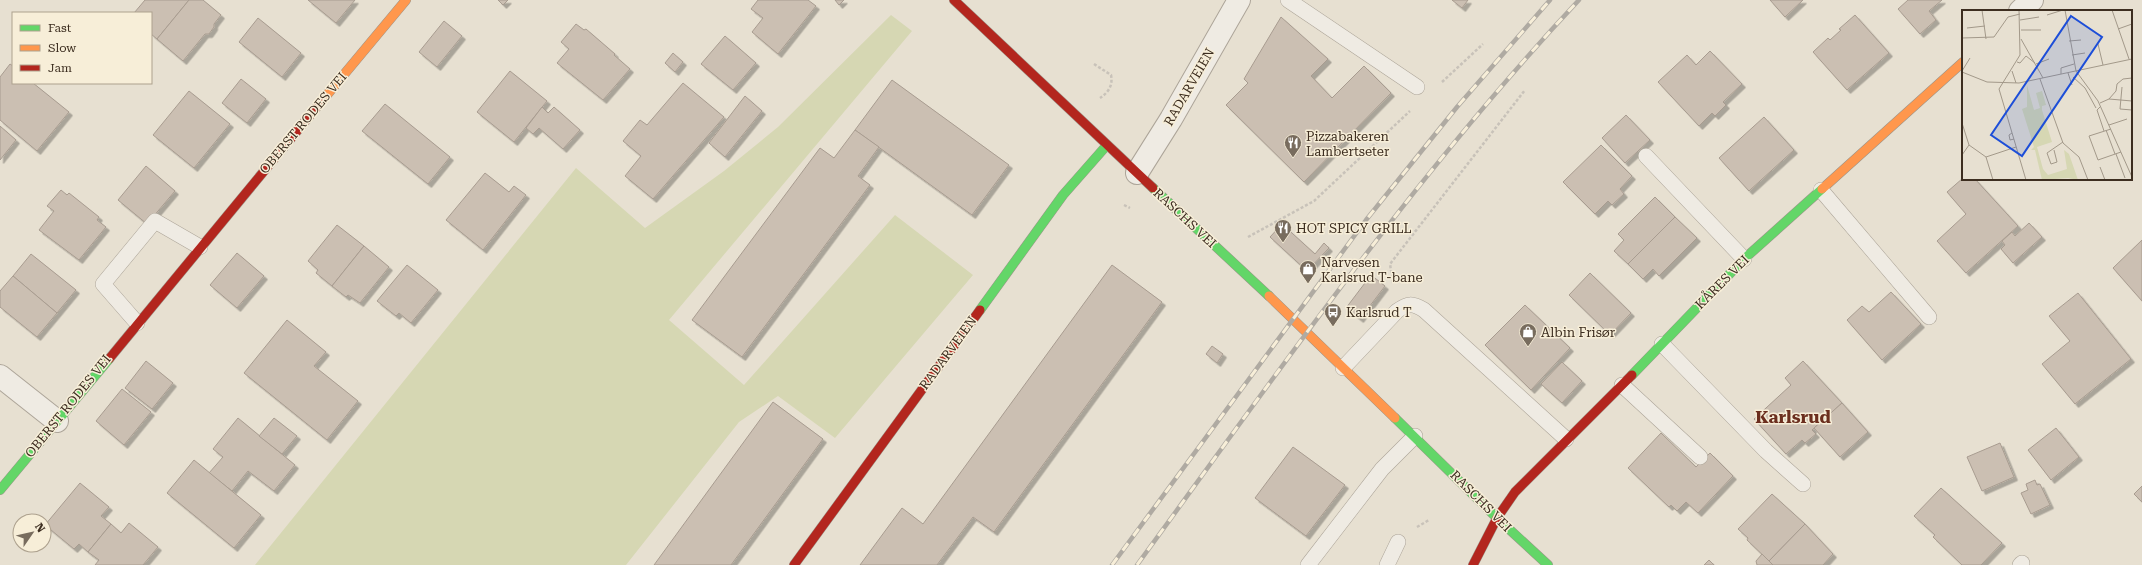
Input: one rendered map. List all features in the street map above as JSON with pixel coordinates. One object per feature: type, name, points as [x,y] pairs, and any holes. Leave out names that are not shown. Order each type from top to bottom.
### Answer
[{"type":"street","name":"OBERST RODES VEI","points":[[0,490],[136,323],[406,0]]},
{"type":"street","name":"RASCHS VEI","points":[[954,0],[1415,436],[1497,518],[1548,565]]},
{"type":"street","name":"RADARVEIEN","points":[[1137,173],[1171,120],[1239,0]]},
{"type":"street","points":[[2021,10],[2032,0]]},
{"type":"street","name":"KÅRES VEI","points":[[1473,565],[1497,518],[1516,492],[1566,439],[1622,385],[1744,258],[1962,63]]},
{"type":"street","name":"RADARVEIEN","points":[[794,565],[1063,195],[1107,145]]},
{"type":"street","points":[[0,376],[57,421]]},
{"type":"lane","points":[[1288,0],[1417,87]]},
{"type":"lane","points":[[1646,156],[1744,258]]},
{"type":"lane","points":[[1821,190],[1929,317]]},
{"type":"lane","points":[[136,323],[103,284],[155,221],[200,247]]},
{"type":"lane","points":[[1343,368],[1397,310],[1407,304],[1414,304],[1424,310],[1566,439]]},
{"type":"lane","points":[[1662,344],[1766,450],[1803,484]]},
{"type":"lane","points":[[1622,385],[1700,457]]},
{"type":"lane","points":[[1308,565],[1382,469],[1415,436]]},
{"type":"lane","points":[[1387,565],[1398,542]]},
{"type":"path","points":[[1436,87],[1483,44]]},
{"type":"path","points":[[1094,64],[1111,75],[1113,83],[1104,95],[1096,100]]},
{"type":"path","points":[[1397,310],[1390,264],[1525,90]]},
{"type":"path","points":[[1244,239],[1314,201],[1413,109]]},
{"type":"green space","points":[[891,15],[912,31],[669,320],[744,385],[895,215],[973,275],[835,438],[778,396],[739,422],[626,565],[255,565],[576,168],[645,228],[724,171],[778,127]]},
{"type":"building","points":[[145,0],[189,0],[157,39],[152,35],[152,12],[135,12]]},
{"type":"building","points":[[189,0],[203,0],[221,15],[209,34],[205,34],[183,61],[157,39]]},
{"type":"building","points":[[308,0],[355,0],[336,23]]},
{"type":"building","points":[[498,0],[508,0],[503,5]]},
{"type":"building","points":[[758,0],[808,0],[816,6],[778,54],[752,32],[763,18],[751,9]]},
{"type":"building","points":[[835,0],[844,0],[839,5]]},
{"type":"building","points":[[1452,0],[1468,0],[1462,8]]},
{"type":"building","points":[[1770,0],[1803,0],[1785,17]]},
{"type":"building","points":[[1908,0],[1942,0],[1929,11],[1936,20],[1920,34],[1898,9]]},
{"type":"building","points":[[1855,15],[1889,53],[1847,90],[1813,52],[1828,38],[1830,40],[1841,30],[1839,29]]},
{"type":"building","points":[[1281,17],[1328,59],[1311,76],[1332,98],[1364,66],[1391,93],[1304,182],[1226,105],[1248,83],[1244,79]]},
{"type":"building","points":[[258,18],[301,53],[282,77],[239,42]]},
{"type":"building","points":[[444,21],[462,36],[437,67],[419,52]]},
{"type":"building","points":[[576,24],[584,30],[586,29],[630,69],[603,100],[557,63],[569,49],[561,42]]},
{"type":"building","points":[[725,36],[756,63],[733,90],[701,64]]},
{"type":"building","points":[[1710,51],[1742,84],[1723,102],[1726,105],[1715,116],[1712,113],[1699,126],[1658,82],[1687,55],[1696,65]]},
{"type":"building","points":[[673,53],[683,62],[675,72],[665,63]]},
{"type":"building","points":[[10,64],[12,65],[12,84],[34,84],[69,112],[37,151],[0,120],[0,77]]},
{"type":"building","points":[[510,71],[547,101],[514,142],[477,112]]},
{"type":"building","points":[[241,79],[266,99],[247,123],[222,103]]},
{"type":"building","points":[[892,80],[1009,165],[972,215],[855,130]]},
{"type":"building","points":[[683,83],[724,117],[653,199],[625,176],[641,156],[623,141],[640,120],[647,125]]},
{"type":"building","points":[[189,91],[230,124],[194,168],[153,135]]},
{"type":"building","points":[[745,96],[762,111],[725,157],[709,143]]},
{"type":"building","points":[[385,104],[450,157],[428,184],[362,131]]},
{"type":"building","points":[[542,107],[548,113],[554,107],[580,130],[563,149],[539,128],[533,134],[526,128]]},
{"type":"building","points":[[1626,115],[1650,140],[1625,163],[1602,138]]},
{"type":"building","points":[[1764,117],[1794,150],[1749,191],[1719,158]]},
{"type":"building","points":[[0,126],[16,140],[0,160]]},
{"type":"building","points":[[855,130],[879,147],[858,176],[870,185],[742,357],[692,320],[820,148],[834,158]]},
{"type":"building","points":[[1601,145],[1632,176],[1620,189],[1624,194],[1612,205],[1608,201],[1595,214],[1563,182]]},
{"type":"building","points":[[146,166],[175,191],[147,224],[118,200]]},
{"type":"building","points":[[485,173],[509,192],[514,186],[526,195],[483,250],[446,220]]},
{"type":"building","points":[[1962,179],[1976,180],[2018,226],[1966,273],[1937,241],[1966,214],[1947,192]]},
{"type":"building","points":[[61,190],[67,195],[69,193],[99,217],[97,220],[106,227],[79,260],[39,230],[54,211],[47,206]]},
{"type":"building","points":[[1655,197],[1675,217],[1628,264],[1614,251],[1624,240],[1618,234]]},
{"type":"building","points":[[1675,217],[1697,238],[1659,276],[1653,269],[1643,279],[1628,264]]},
{"type":"building","points":[[2029,223],[2042,237],[2013,263],[2001,249],[2005,245],[2002,241],[2012,232],[2015,236]]},
{"type":"building","points":[[1282,224],[1315,254],[1324,243],[1329,248],[1307,271],[1270,237]]},
{"type":"building","points":[[337,225],[364,246],[332,286],[316,273],[318,270],[308,261]]},
{"type":"building","points":[[2142,240],[2142,301],[2113,268]]},
{"type":"building","points":[[364,246],[389,267],[360,303],[348,295],[346,297],[332,286]]},
{"type":"building","points":[[237,253],[264,276],[237,308],[210,285]]},
{"type":"building","points":[[31,254],[76,290],[57,313],[13,276]]},
{"type":"building","points":[[407,265],[438,290],[411,323],[399,313],[396,316],[377,301]]},
{"type":"building","points":[[1112,265],[1162,302],[994,532],[973,517],[937,565],[860,565],[902,508],[923,524]]},
{"type":"building","points":[[1590,273],[1631,313],[1610,335],[1569,295]]},
{"type":"building","points":[[1371,275],[1385,286],[1360,319],[1346,308]]},
{"type":"building","points":[[13,276],[57,313],[37,337],[0,307],[0,291]]},
{"type":"building","points":[[1891,292],[1921,324],[1882,360],[1847,320],[1862,306],[1869,312]]},
{"type":"building","points":[[2078,293],[2131,359],[2075,404],[2042,364],[2070,341],[2049,316]]},
{"type":"building","name":"Albin Frisør","points":[[1525,305],[1570,348],[1531,390],[1485,345]]},
{"type":"building","points":[[287,320],[326,352],[314,366],[358,401],[327,440],[244,373]]},
{"type":"building","points":[[1212,346],[1223,354],[1217,363],[1206,354]]},
{"type":"building","points":[[146,361],[173,383],[152,409],[125,388]]},
{"type":"building","points":[[1803,361],[1842,403],[1812,430],[1816,434],[1805,443],[1802,440],[1786,454],[1754,419],[1791,385],[1785,378]]},
{"type":"building","points":[[1562,362],[1582,381],[1562,403],[1541,384]]},
{"type":"building","points":[[122,389],[151,412],[124,445],[96,421]]},
{"type":"building","points":[[773,402],[823,439],[731,565],[654,565]]},
{"type":"building","points":[[1842,403],[1868,432],[1840,457],[1814,428]]},
{"type":"building","points":[[238,418],[295,465],[274,491],[248,471],[232,491],[209,473],[223,457],[213,449]]},
{"type":"building","points":[[274,418],[297,436],[282,454],[259,436]]},
{"type":"building","points":[[2056,428],[2079,457],[2051,480],[2028,450]]},
{"type":"building","points":[[1661,433],[1696,467],[1710,453],[1733,476],[1698,513],[1686,502],[1677,511],[1671,505],[1669,507],[1628,468]]},
{"type":"building","points":[[2000,443],[2014,477],[1982,491],[1967,457]]},
{"type":"building","points":[[1293,447],[1345,485],[1306,536],[1255,498]]},
{"type":"building","points":[[194,460],[261,515],[234,548],[167,493]]},
{"type":"building","points":[[2035,480],[2037,485],[2040,484],[2050,505],[2031,514],[2021,493],[2028,490],[2026,484]]},
{"type":"building","points":[[80,483],[109,507],[101,516],[111,524],[88,552],[79,544],[74,549],[52,531],[52,517]]},
{"type":"building","points":[[2142,486],[2142,502],[2134,494]]},
{"type":"building","points":[[1941,488],[2002,543],[1981,565],[1962,565],[1933,537],[1935,535],[1914,516]]},
{"type":"building","points":[[1772,494],[1805,524],[1769,561],[1738,529]]},
{"type":"building","points":[[129,523],[158,547],[143,565],[95,565],[99,560],[88,552],[111,524],[121,533]]},
{"type":"building","points":[[1805,524],[1833,554],[1823,565],[1773,565],[1769,561]]},
{"type":"building","points":[[1762,554],[1773,565],[1757,565],[1756,561]]},
{"type":"building","points":[[1709,560],[1714,565],[1704,565]]},
{"type":"railway","points":[[1112,565],[1366,220],[1457,107],[1550,0]]},
{"type":"railway","points":[[1137,565],[1349,276],[1404,205],[1519,67],[1579,0]]},
{"type":"traffic: fast","points":[[980,310],[1063,195],[1107,145]]},
{"type":"traffic: fast","points":[[1153,188],[1269,296]]},
{"type":"traffic: fast","points":[[1632,375],[1744,259],[1822,189]]},
{"type":"traffic: fast","points":[[0,490],[109,359]]},
{"type":"traffic: fast","points":[[1395,418],[1497,518],[1548,565]]},
{"type":"traffic: slow","points":[[321,102],[406,0]]},
{"type":"traffic: slow","points":[[1822,189],[1962,63]]},
{"type":"traffic: slow","points":[[1269,296],[1395,418]]},
{"type":"traffic: jam","points":[[954,0],[1153,188]]},
{"type":"traffic: jam","points":[[109,359],[321,102]]},
{"type":"traffic: jam","points":[[794,565],[980,310]]},
{"type":"traffic: jam","points":[[1473,565],[1497,518],[1515,492],[1632,375]]},
{"type":"place","name":"Pizzabakeren Lambertseter","points":[[1293,158]]},
{"type":"place","name":"HOT SPICY GRILL","points":[[1283,243]]},
{"type":"place","name":"Narvesen Karlsrud T-bane","points":[[1308,284]]},
{"type":"place","name":"Karlsrud T","points":[[1333,327]]},
{"type":"place","name":"Albin Frisør","points":[[1528,347]]},
{"type":"district","name":"Karlsrud","points":[[1793,417]]}]
